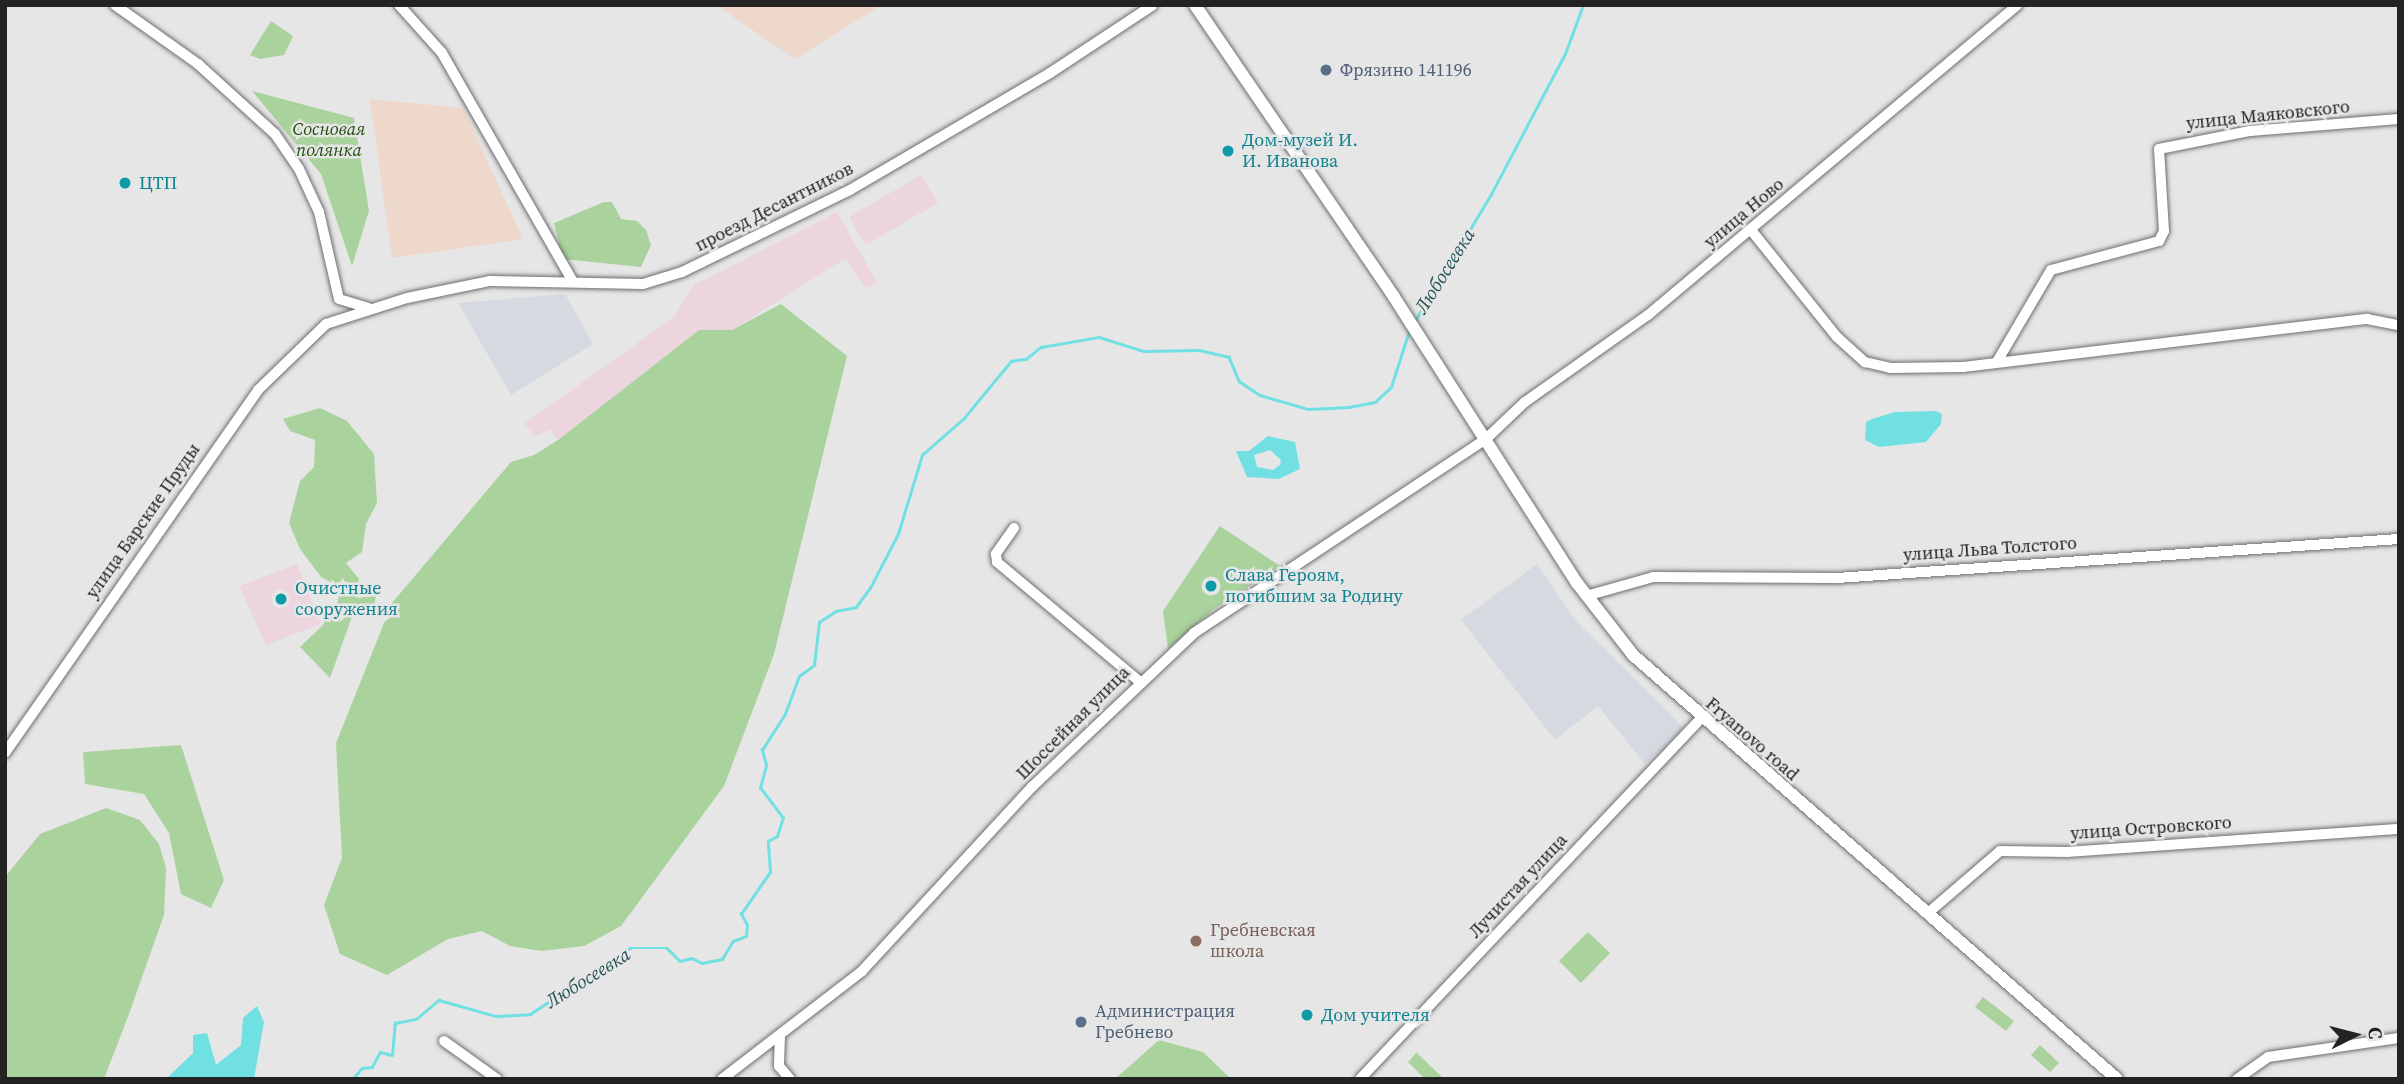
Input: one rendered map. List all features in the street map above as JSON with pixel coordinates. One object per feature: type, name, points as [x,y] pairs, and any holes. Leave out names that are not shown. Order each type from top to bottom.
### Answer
[{"type":"main road","name":"Fryanovo road","points":[[1195,5],[1394,297],[1586,596],[1638,661],[2117,1079]]},
{"type":"street","points":[[115,5],[198,64],[275,134],[299,169],[319,212],[339,299],[326,324]]},
{"type":"street","points":[[399,5],[442,53],[572,280]]},
{"type":"street","name":"проезд Десантников","points":[[326,324],[369,308],[490,281],[572,280],[643,284],[733,249],[918,151],[1050,73],[1153,5]]},
{"type":"street","name":"улица Ново","points":[[1487,438],[1525,402],[1647,315],[2017,5]]},
{"type":"street","name":"улица Маяковского","points":[[1998,360],[2052,270],[2160,241],[2164,231],[2159,149],[2250,131],[2399,119]]},
{"type":"street","points":[[1751,230],[1837,337],[1865,362],[1919,369],[2367,319],[2399,325]]},
{"type":"street","points":[[339,299],[369,308]]},
{"type":"street","name":"улица Барские Пруды","points":[[5,752],[258,390],[326,324]]},
{"type":"street","name":"Шоссейная улица","points":[[722,1079],[862,971],[989,832],[1139,681],[1228,609],[1487,438]]},
{"type":"street","points":[[1014,528],[996,554],[997,562],[1139,681]]},
{"type":"street","name":"улица Льва Толстого","points":[[1586,596],[1653,577],[1837,578],[2399,539]]},
{"type":"street","name":"Лучистая улица","points":[[1360,1079],[1701,718]]},
{"type":"street","name":"улица Островского","points":[[1928,913],[2000,851],[2068,852],[2399,829]]},
{"type":"street","points":[[780,1035],[779,1066],[790,1079]]},
{"type":"street","points":[[2237,1079],[2268,1057],[2399,1038]]},
{"type":"street","points":[[443,1041],[496,1079]]},
{"type":"shaded area","points":[[716,5],[882,5],[795,59]]},
{"type":"shaded area","points":[[370,99],[463,108],[523,239],[392,258]]},
{"type":"shaded area","points":[[921,175],[938,203],[866,245],[849,217]]},
{"type":"shaded area","points":[[837,212],[877,282],[866,289],[846,258],[732,330],[699,330],[558,440],[551,430],[535,436],[524,424],[674,317],[694,285]]},
{"type":"shaded area","points":[[565,294],[593,344],[511,395],[458,303]]},
{"type":"shaded area","points":[[297,564],[321,624],[266,645],[239,586]]},
{"type":"shaded area","points":[[1537,564],[1575,620],[1684,728],[1645,764],[1598,706],[1555,740],[1461,620]]},
{"type":"green space","points":[[271,21],[293,36],[284,55],[260,59],[250,55]]},
{"type":"green space","name":"Сосновая полянка","points":[[252,91],[354,118],[369,211],[352,266],[321,174]]},
{"type":"green space","points":[[604,202],[612,202],[621,219],[637,221],[646,230],[651,245],[641,267],[563,259],[554,223]]},
{"type":"green space","points":[[781,304],[847,356],[774,654],[724,786],[621,926],[584,946],[541,951],[510,946],[482,931],[448,939],[387,975],[340,954],[324,905],[342,858],[336,743],[392,603],[511,462],[534,455],[558,440],[699,330],[732,330]]},
{"type":"green space","points":[[320,408],[347,421],[374,454],[377,503],[366,524],[362,552],[346,563],[359,579],[356,598],[376,596],[372,612],[353,614],[330,678],[300,647],[322,626],[338,602],[340,587],[321,577],[300,549],[289,523],[300,481],[314,467],[315,440],[290,431],[283,419]]},
{"type":"green space","points":[[1220,526],[1280,566],[1214,609],[1168,649],[1163,611]]},
{"type":"green space","points":[[181,745],[224,880],[211,908],[181,894],[169,833],[144,794],[85,784],[83,752]]},
{"type":"green space","points":[[106,808],[140,820],[159,844],[166,868],[164,915],[129,1014],[104,1079],[5,1079],[5,877],[40,834]]},
{"type":"green space","points":[[1588,932],[1610,953],[1581,983],[1559,961]]},
{"type":"green space","points":[[1983,997],[2014,1021],[2006,1031],[1975,1007]]},
{"type":"green space","points":[[1159,1040],[1203,1052],[1231,1079],[1115,1079]]},
{"type":"green space","points":[[2040,1045],[2059,1063],[2050,1072],[2031,1055]]},
{"type":"green space","points":[[1417,1052],[1444,1079],[1425,1079],[1408,1062]]},
{"type":"water","points":[[1936,411],[1942,414],[1941,424],[1926,442],[1879,447],[1865,440],[1866,422],[1872,419],[1895,412]]},
{"type":"water","points":[[1268,436],[1295,442],[1300,469],[1279,479],[1247,477],[1236,451],[1249,451]],"holes":[[[1270,450],[1281,460],[1280,465],[1273,470],[1257,467],[1254,455]]]},
{"type":"water","points":[[257,1006],[264,1022],[254,1079],[166,1079],[193,1053],[193,1035],[207,1033],[216,1065],[241,1045],[243,1018]]},
{"type":"waterway","name":"Любосеевка","points":[[1414,322],[1490,196],[1565,54],[1583,5]]},
{"type":"waterway","name":"Любосеевка","points":[[352,1079],[362,1068],[372,1067],[380,1052],[392,1055],[395,1023],[416,1019],[439,1000],[496,1016],[530,1014],[630,948],[667,948],[680,961],[692,958],[702,963],[722,959],[733,941],[746,936],[747,925],[741,914],[770,872],[768,841],[777,836],[783,818],[760,788],[766,765],[762,750],[785,714],[799,676],[814,665],[819,622],[836,611],[856,607],[870,588],[898,534],[922,455],[964,418],[1011,361],[1026,359],[1041,347],[1099,337],[1144,351],[1199,350],[1229,357],[1239,381],[1260,395],[1308,409],[1349,407],[1375,402],[1391,387],[1409,331]]},
{"type":"place","name":"Фрязино 141196","points":[[1326,70]]},
{"type":"place","name":"Дом-музей И. И. Иванова","points":[[1228,151]]},
{"type":"place","name":"ЦТП","points":[[125,183]]},
{"type":"place","name":"Слава Героям, погибшим за Родину","points":[[1211,586]]},
{"type":"place","name":"Очистные сооружения","points":[[281,599]]},
{"type":"place","name":"Гребневская школа","points":[[1196,941]]},
{"type":"place","name":"Дом учителя","points":[[1307,1015]]},
{"type":"place","name":"Администрация Гребнево","points":[[1081,1022]]}]
